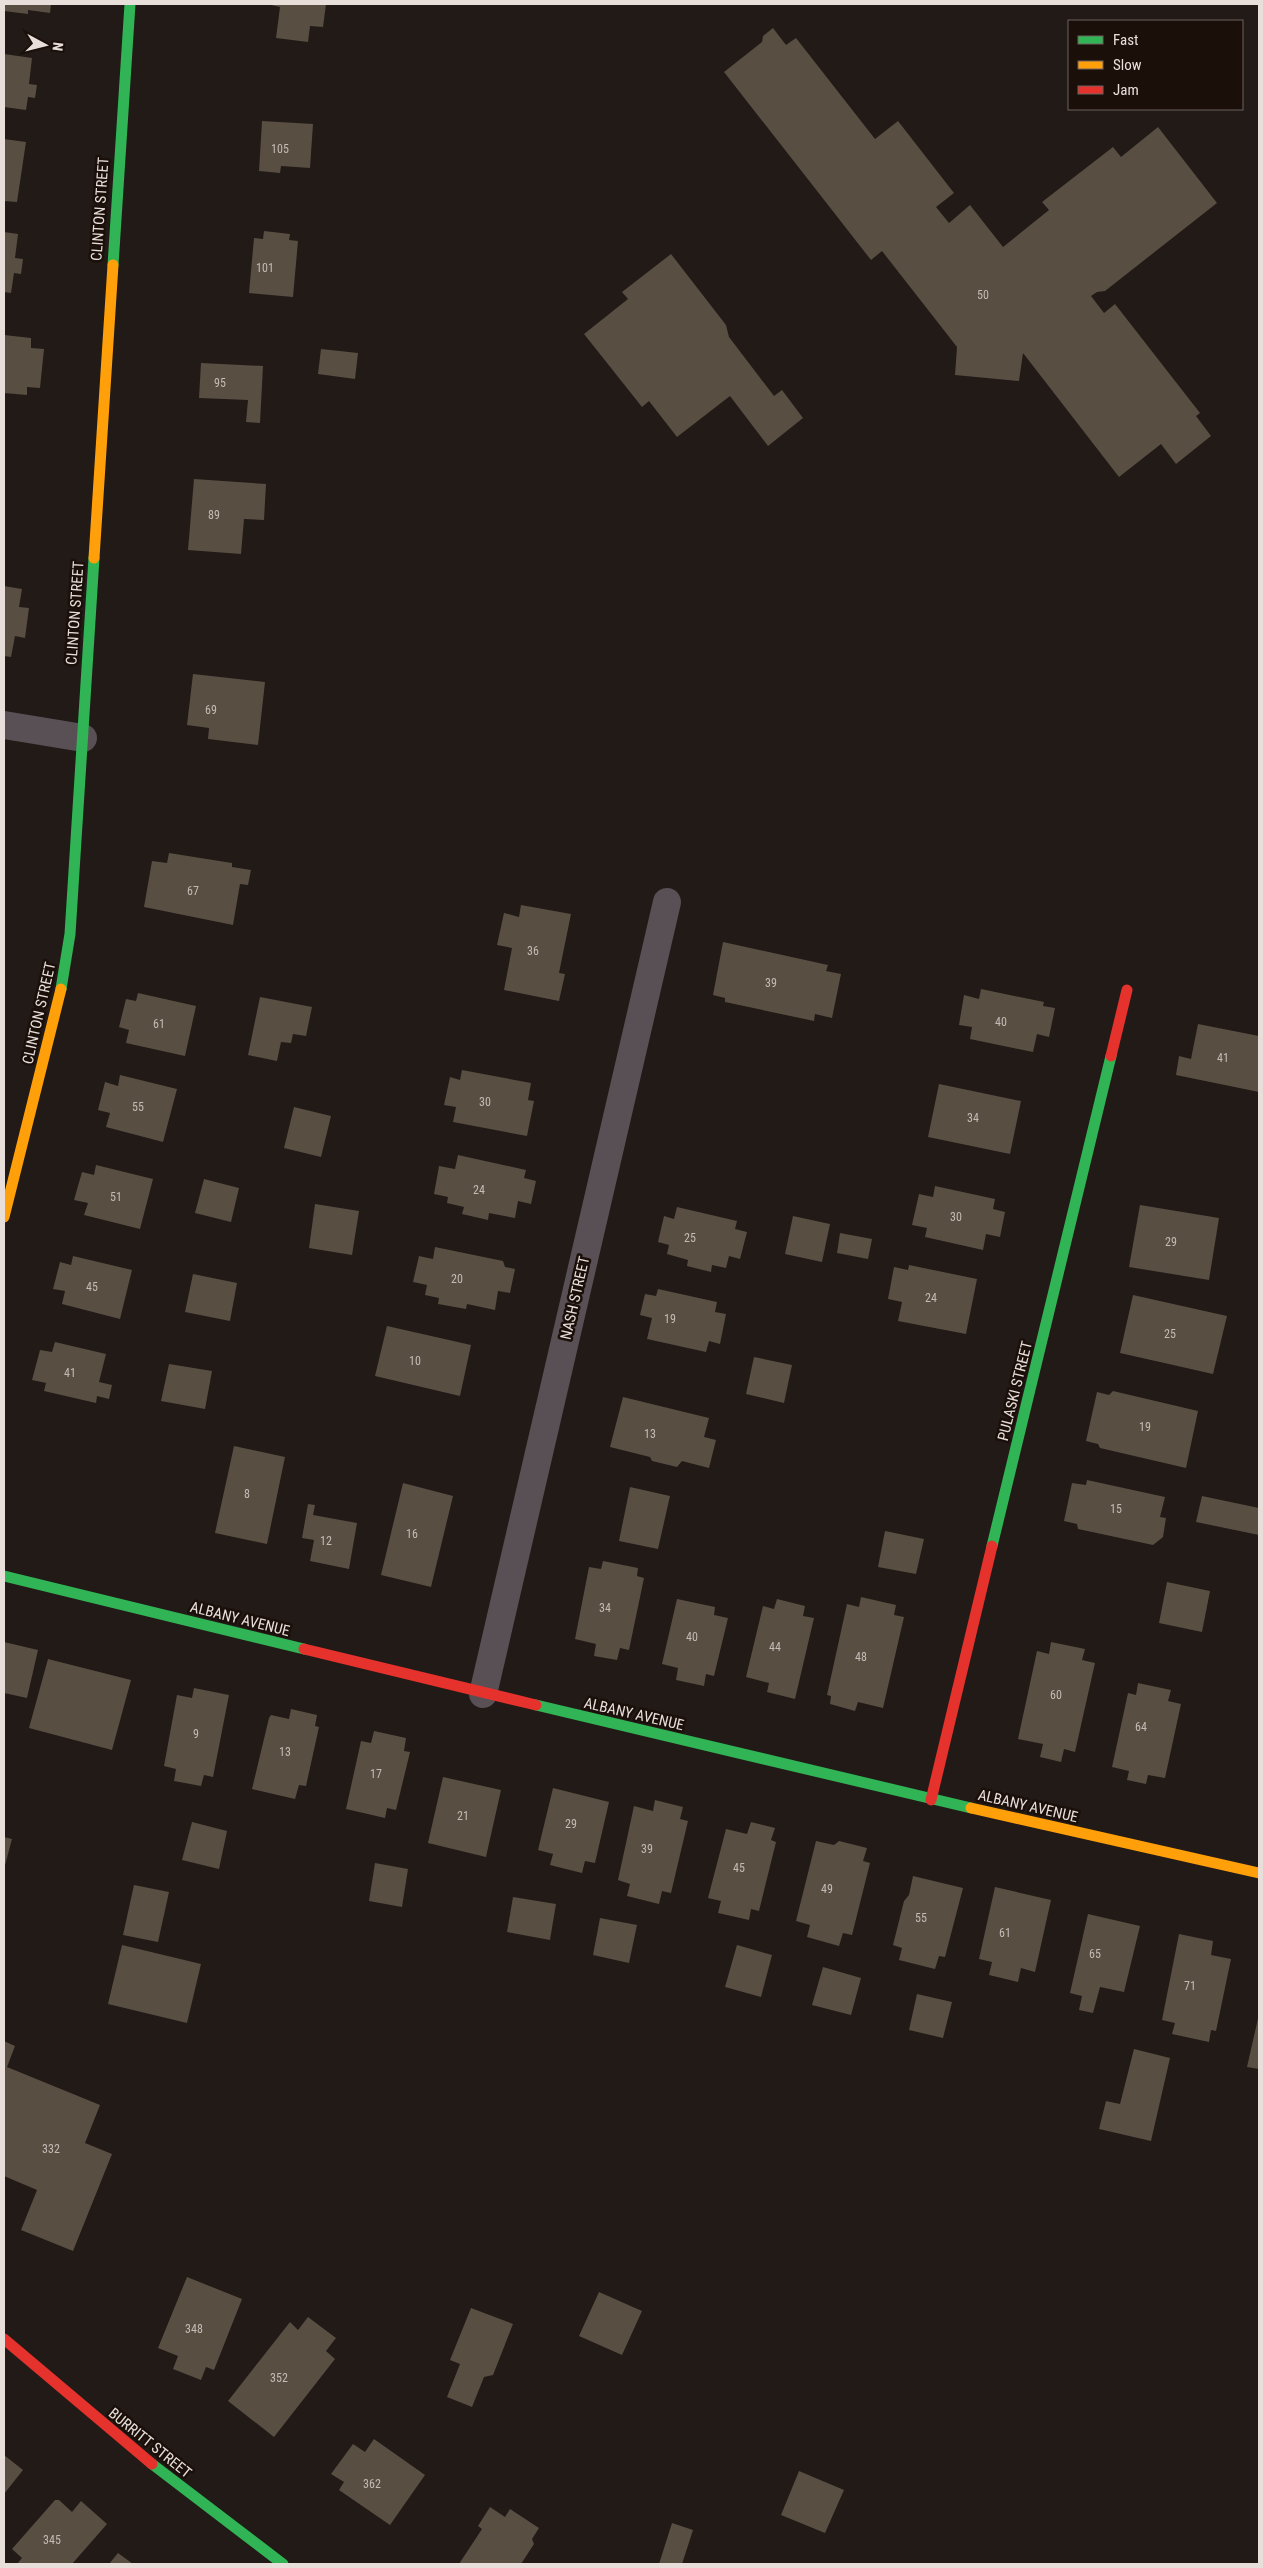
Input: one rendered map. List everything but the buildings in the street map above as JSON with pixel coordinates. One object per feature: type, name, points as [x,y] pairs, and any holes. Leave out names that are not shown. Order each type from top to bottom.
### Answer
[{"type":"street","name":"CLINTON STREET","points":[[4,1217],[64,976],[71,926],[130,4]]},
{"type":"street","points":[[4,725],[83,738]]},
{"type":"street","name":"NASH STREET","points":[[483,1694],[668,902]]},
{"type":"street","name":"PULASKI STREET","points":[[931,1800],[1127,990]]},
{"type":"street","name":"ALBANY AVENUE","points":[[4,1576],[483,1694],[931,1800],[1259,1873]]},
{"type":"street","name":"BURRITT STREET","points":[[4,2339],[140,2456],[283,2564]]},
{"type":"traffic: fast","points":[[113,265],[130,4]]},
{"type":"traffic: fast","points":[[61,989],[70,934],[94,558]]},
{"type":"traffic: fast","points":[[992,1546],[1111,1056]]},
{"type":"traffic: fast","points":[[4,1576],[304,1649]]},
{"type":"traffic: fast","points":[[536,1705],[971,1808]]},
{"type":"traffic: fast","points":[[152,2464],[283,2564]]},
{"type":"traffic: slow","points":[[94,558],[113,265]]},
{"type":"traffic: slow","points":[[4,1217],[61,989]]},
{"type":"traffic: slow","points":[[971,1808],[1259,1873]]},
{"type":"traffic: jam","points":[[1111,1056],[1127,990]]},
{"type":"traffic: jam","points":[[931,1800],[992,1546]]},
{"type":"traffic: jam","points":[[304,1649],[536,1705]]},
{"type":"traffic: jam","points":[[4,2339],[152,2464]]}]
